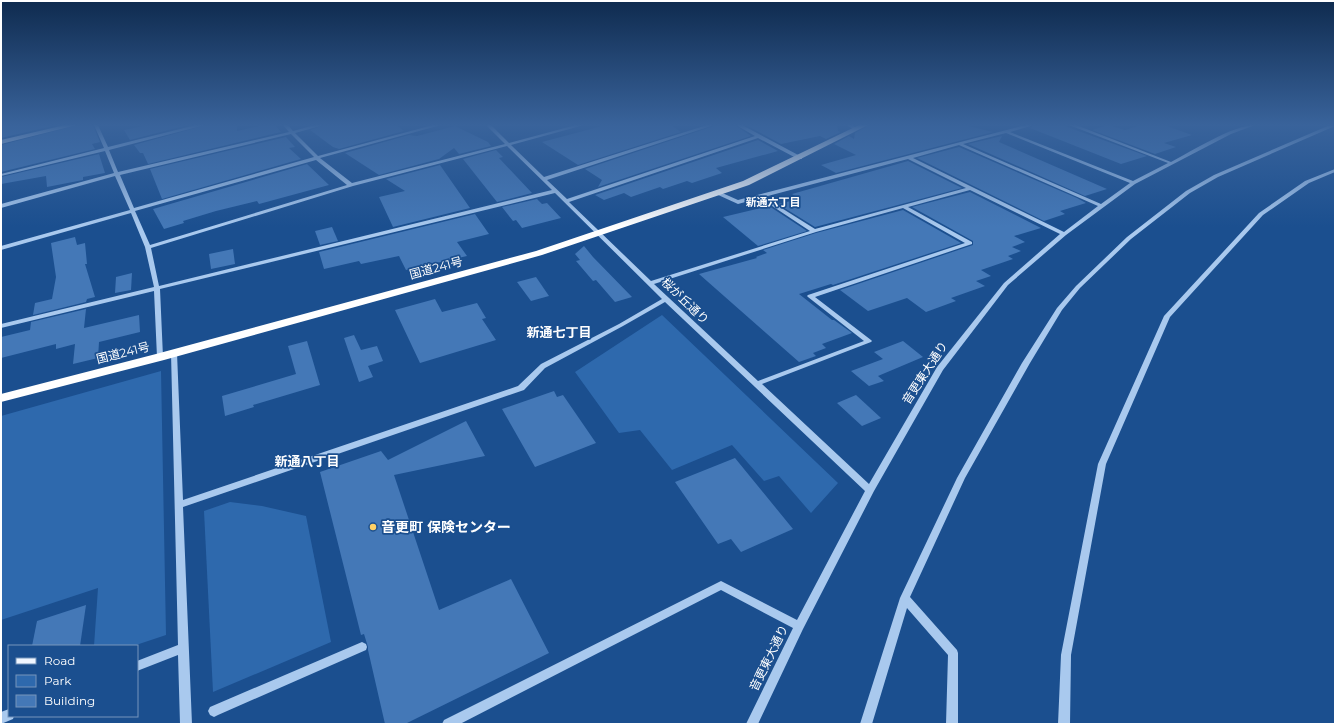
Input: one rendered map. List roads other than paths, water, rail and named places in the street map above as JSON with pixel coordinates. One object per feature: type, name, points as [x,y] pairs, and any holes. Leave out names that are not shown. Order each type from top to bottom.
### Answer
[{"type":"highway","name":"国道241号","points":[[1,398],[160,357],[539,253],[746,183],[798,159]]},
{"type":"street","points":[[1,175],[64,159]]},
{"type":"street","points":[[111,159],[148,247],[157,289],[160,357]]},
{"type":"street","points":[[1,206],[117,174],[180,159]]},
{"type":"street","points":[[1,248],[314,159]]},
{"type":"street","points":[[318,159],[351,185]]},
{"type":"street","points":[[148,247],[351,185],[451,159]]},
{"type":"street","name":"桜が丘通り","points":[[523,159],[666,299],[870,490]]},
{"type":"street","points":[[544,179],[607,159]]},
{"type":"street","points":[[567,202],[693,159]]},
{"type":"street","points":[[718,193],[738,202],[907,159]]},
{"type":"street","points":[[912,159],[1064,234]]},
{"type":"street","points":[[993,159],[1102,206]]},
{"type":"street","points":[[1073,159],[1133,183]]},
{"type":"street","points":[[1160,159],[1171,163]]},
{"type":"street","name":"音更東大通り","points":[[752,724],[799,626],[870,490],[940,369],[1006,284],[1064,234],[1133,183],[1179,159]]},
{"type":"street","points":[[866,724],[905,598],[961,478],[1026,363],[1059,309],[1078,287],[1129,238],[1188,192],[1216,176],[1253,159]]},
{"type":"street","points":[[1064,724],[1066,655],[1102,464],[1167,316],[1261,214],[1307,182],[1335,170]]},
{"type":"street","points":[[650,283],[814,231],[970,188]]},
{"type":"street","points":[[1,326],[556,191]]},
{"type":"street","points":[[760,196],[814,231]]},
{"type":"street","points":[[756,384],[869,341],[810,296],[970,243],[903,206]]},
{"type":"street","points":[[179,505],[521,388],[543,366],[621,325],[666,299]]},
{"type":"street","points":[[174,353],[186,724]]},
{"type":"street","points":[[448,724],[721,584],[799,626]]},
{"type":"street","points":[[905,598],[953,653],[952,724]]},
{"type":"street","points":[[214,711],[362,646]]},
{"type":"street","points":[[138,666],[183,648]]},
{"type":"place","name":"音更町 保険センター","points":[[373,527]]},
{"type":"district","name":"新通六丁目","points":[[773,202]]},
{"type":"district","name":"新通七丁目","points":[[559,332]]},
{"type":"district","name":"新通八丁目","points":[[307,461]]}]
